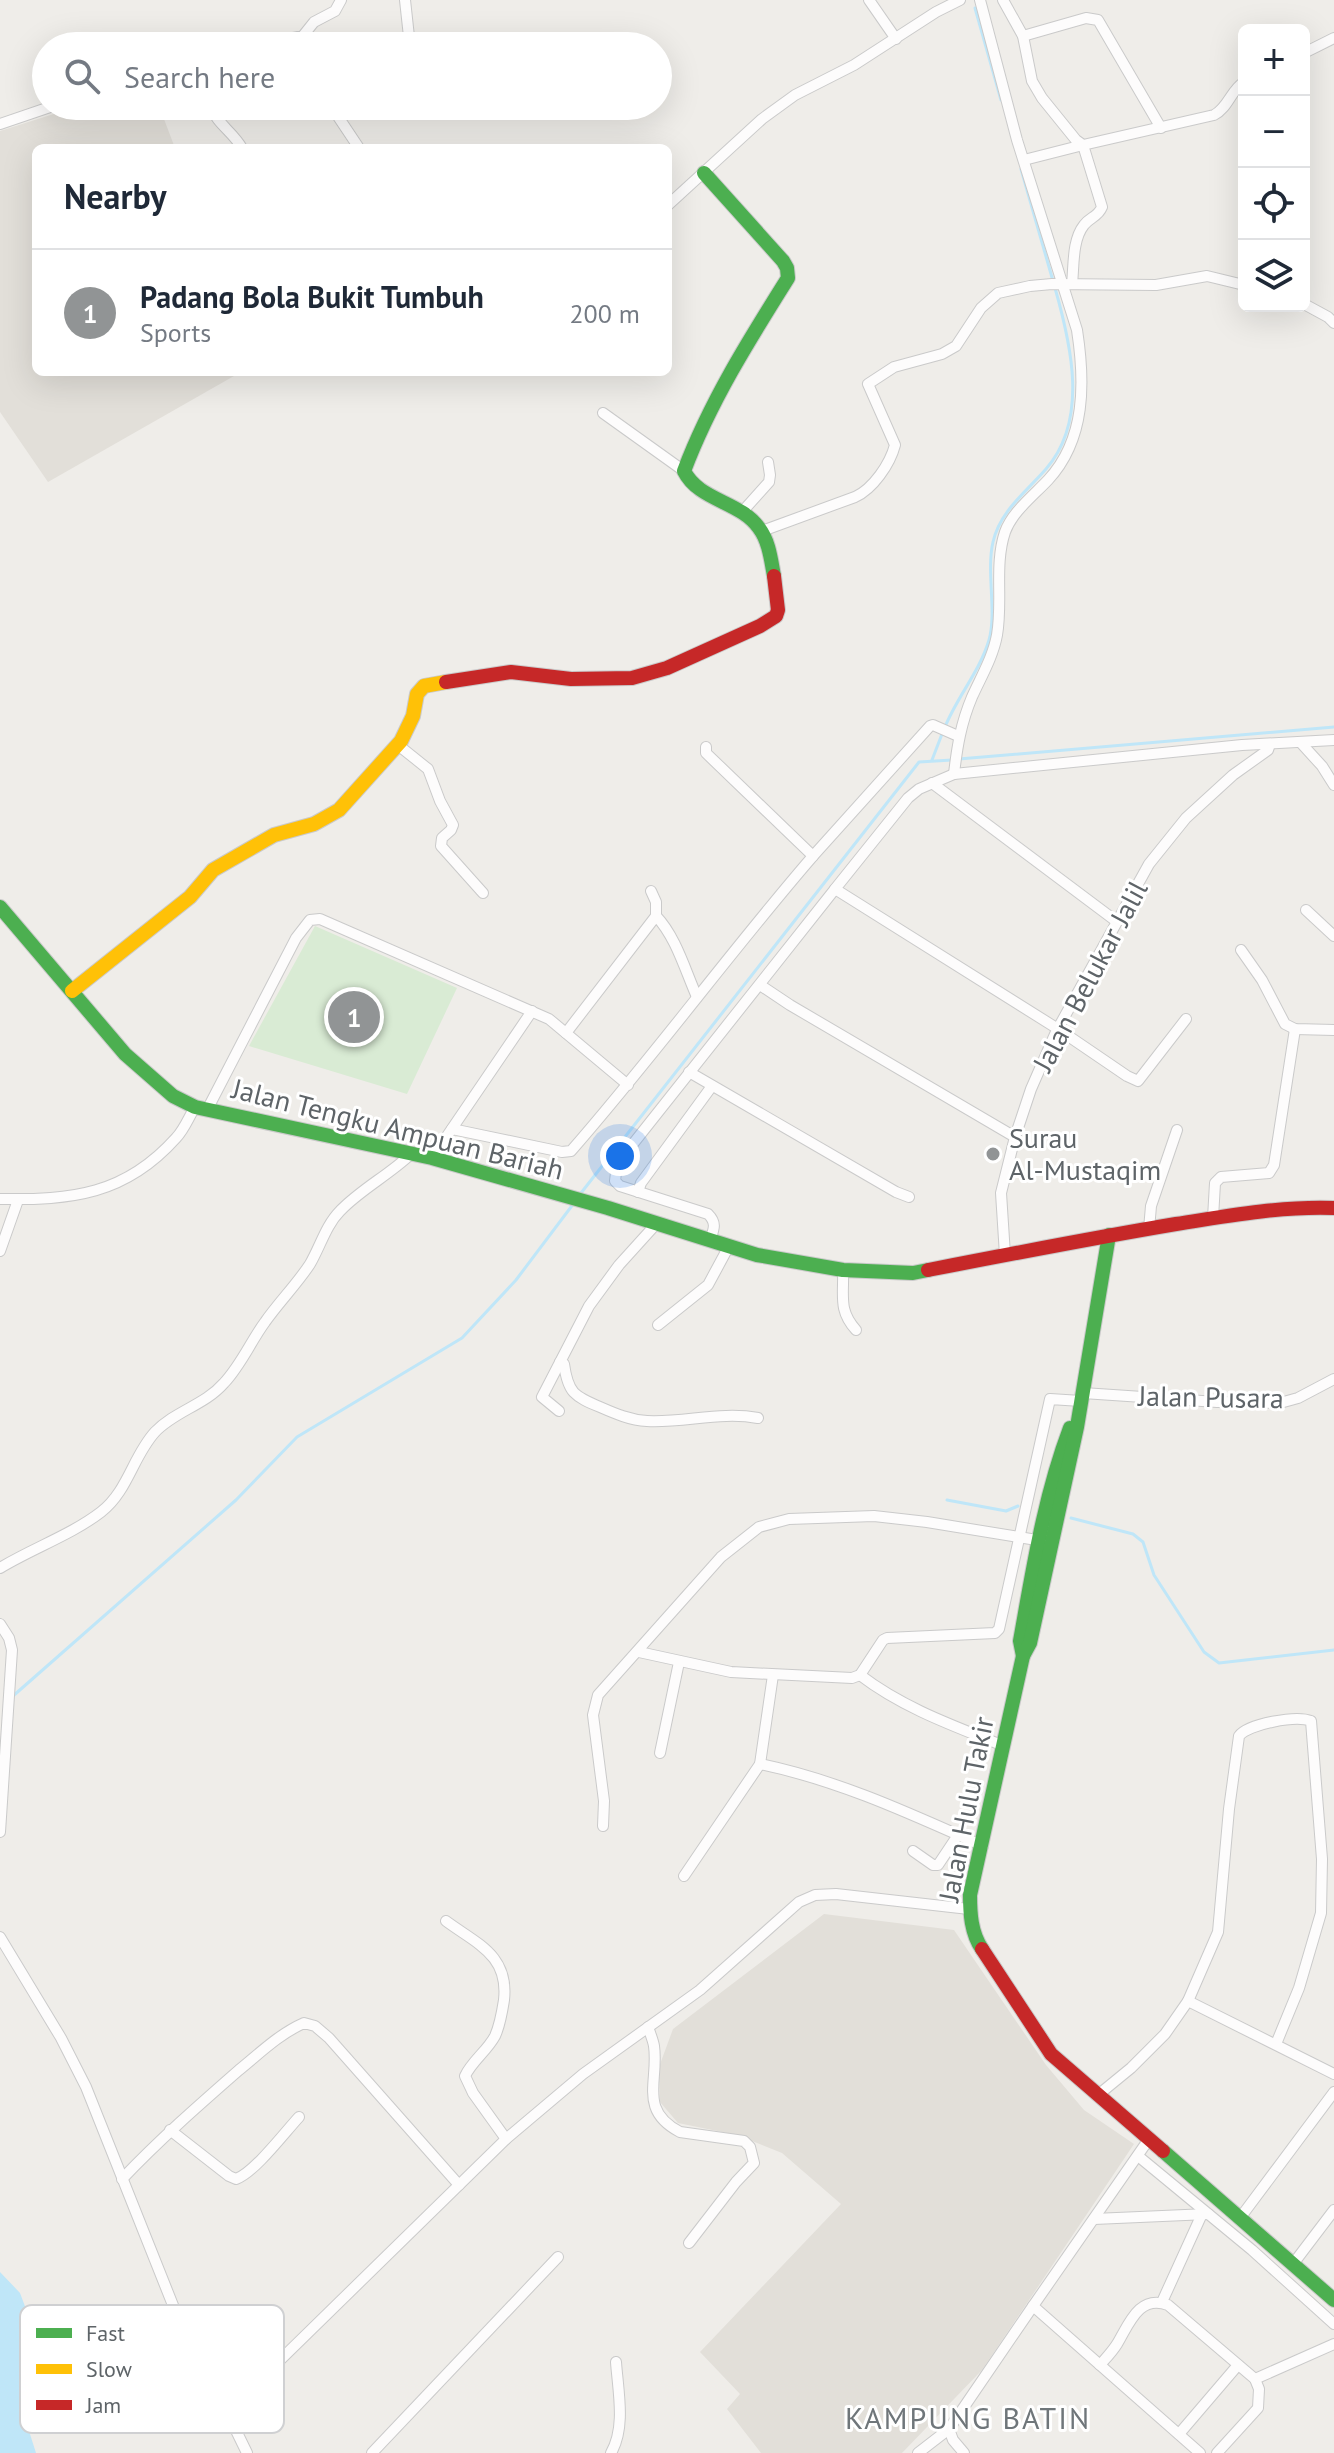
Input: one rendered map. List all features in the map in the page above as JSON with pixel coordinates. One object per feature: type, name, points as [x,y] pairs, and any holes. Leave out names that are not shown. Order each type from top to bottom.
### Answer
[{"type":"street","points":[[310,32],[314,22],[339,7],[341,0]]},
{"type":"street","points":[[405,0],[408,32]]},
{"type":"street","points":[[869,0],[896,39]]},
{"type":"street","points":[[672,201],[762,119],[795,95],[854,65],[960,0]]},
{"type":"street","points":[[954,771],[956,735],[996,640],[1001,549],[1006,530],[1016,514],[1062,464],[1075,437],[1081,399],[1077,330],[1024,160],[980,0]]},
{"type":"street","points":[[1003,0],[1023,36],[1032,81],[1083,145],[1102,207],[1099,214],[1081,230],[1061,284]]},
{"type":"street","points":[[1023,36],[1086,18],[1098,20],[1161,128]]},
{"type":"street","points":[[1310,50],[1334,38]]},
{"type":"street","points":[[1024,160],[1195,121],[1222,111],[1238,85]]},
{"type":"street","points":[[0,124],[32,113]]},
{"type":"street","points":[[217,120],[239,144]]},
{"type":"street","points":[[340,120],[356,144]]},
{"type":"street","points":[[684,471],[696,439],[731,370],[788,278],[783,261],[704,173]]},
{"type":"street","points":[[762,531],[869,489],[893,454],[895,445],[868,384],[894,367],[942,354],[956,346],[981,308],[998,293],[1030,286],[1061,284],[1156,285],[1207,276],[1238,284]]},
{"type":"street","points":[[1310,307],[1334,323]]},
{"type":"street","points":[[72,991],[190,897],[213,870],[274,835],[314,824],[339,810],[398,745],[413,716],[417,694],[429,684],[511,672],[571,679],[632,678],[667,668],[776,616],[778,610],[771,564],[762,531],[742,512],[692,485],[684,471],[603,413]]},
{"type":"street","points":[[742,512],[769,482],[768,462]]},
{"type":"street","points":[[452,1129],[562,1152],[571,1151],[628,1085],[761,916],[916,740],[930,726],[956,735]]},
{"type":"street","points":[[710,1240],[715,1227],[708,1214],[620,1186],[615,1181],[617,1164],[908,798],[954,771],[1334,740]]},
{"type":"street","points":[[1301,743],[1334,785]]},
{"type":"street","name":"Jalan Belukar Jalil","points":[[1005,1255],[1001,1193],[1031,1089],[1058,1029],[1149,864],[1186,818],[1233,775],[1268,750],[1270,744]]},
{"type":"street","points":[[398,745],[428,769],[453,825],[442,838],[441,846],[483,893]]},
{"type":"street","points":[[706,747],[706,753],[813,856]]},
{"type":"street","points":[[932,783],[1116,921]]},
{"type":"street","points":[[835,889],[1138,1081],[1186,1019]]},
{"type":"street","points":[[566,1033],[656,916],[656,902],[651,891]]},
{"type":"street","name":"Jalan Tengku Ampuan Bariah","points":[[0,907],[125,1054],[173,1096],[201,1108],[432,1158],[608,1208],[757,1255],[843,1270],[913,1273],[1213,1218],[1301,1207],[1334,1208]]},
{"type":"street","points":[[1306,910],[1334,936]]},
{"type":"street","points":[[656,916],[672,938],[697,997]]},
{"type":"street","points":[[0,1199],[73,1197],[95,1193],[141,1170],[178,1137],[201,1108],[296,938],[310,920],[320,919],[549,1019],[628,1085]]},
{"type":"street","points":[[1241,950],[1262,980],[1285,1024],[1295,1029],[1334,1030]]},
{"type":"street","points":[[760,985],[1015,1137]]},
{"type":"street","points":[[432,1158],[532,1011]]},
{"type":"street","points":[[1213,1218],[1215,1183],[1218,1179],[1269,1173],[1274,1165],[1295,1029]]},
{"type":"street","points":[[689,1072],[909,1197]]},
{"type":"street","points":[[638,1192],[641,1183],[712,1086]]},
{"type":"street","points":[[1149,1229],[1151,1206],[1177,1130]]},
{"type":"street","points":[[0,1568],[87,1522],[112,1503],[141,1449],[163,1424],[200,1403],[230,1376],[265,1321],[309,1264],[340,1211],[411,1154]]},
{"type":"street","points":[[0,1251],[18,1200]]},
{"type":"street","points":[[559,1411],[542,1397],[589,1306],[619,1265],[657,1223]]},
{"type":"street","name":"Jalan Hulu Takir","points":[[1109,1235],[1077,1427],[1046,1541],[1030,1643],[1023,1656],[969,1909],[977,1942],[1051,2054],[1334,2300]]},
{"type":"street","points":[[658,1325],[708,1285],[729,1246]]},
{"type":"street","points":[[843,1270],[842,1308],[856,1330]]},
{"type":"street","points":[[560,1362],[564,1364],[567,1385],[573,1392],[620,1417],[676,1421],[738,1414],[758,1418]]},
{"type":"street","name":"Jalan Pusara","points":[[1019,1537],[1050,1399],[1082,1397],[1280,1403],[1298,1398],[1334,1379]]},
{"type":"street","points":[[603,1826],[604,1801],[593,1715],[595,1703],[604,1687],[639,1652],[721,1557],[759,1527],[789,1519],[874,1516],[1046,1541]]},
{"type":"street","points":[[639,1652],[731,1672],[852,1678],[860,1675],[887,1638],[995,1633],[999,1629],[1019,1537]]},
{"type":"street","points":[[0,1624],[12,1650],[0,1832]]},
{"type":"street","points":[[660,1753],[679,1662]]},
{"type":"street","points":[[684,1876],[760,1764],[773,1675]]},
{"type":"street","points":[[860,1675],[883,1692],[928,1716],[1004,1746]]},
{"type":"street","points":[[1098,2095],[1158,2041],[1188,2001],[1218,1932],[1239,1736],[1245,1729],[1296,1718],[1311,1721],[1322,1859],[1321,1913],[1299,1988],[1276,2044]]},
{"type":"street","points":[[760,1764],[810,1776],[886,1803],[983,1846]]},
{"type":"street","points":[[913,1851],[933,1865],[938,1865],[958,1835]]},
{"type":"street","points":[[284,2356],[506,2139],[583,2074],[700,1990],[799,1902],[815,1895],[836,1894],[969,1909]]},
{"type":"street","points":[[446,1921],[492,1954],[502,1972],[505,1991],[498,2028],[465,2076],[473,2093],[506,2139]]},
{"type":"street","points":[[0,1937],[61,2038],[86,2087],[173,2305]]},
{"type":"street","points":[[1188,2001],[1334,2074]]},
{"type":"street","points":[[122,2179],[170,2130],[281,2036],[304,2023],[315,2026],[329,2038],[459,2185]]},
{"type":"street","points":[[648,2027],[654,2048],[652,2094],[661,2117],[680,2132],[744,2141],[750,2147],[754,2163],[689,2243]]},
{"type":"street","points":[[1240,2218],[1334,2092]]},
{"type":"street","points":[[170,2130],[236,2179],[243,2177],[299,2117]]},
{"type":"street","points":[[918,2453],[949,2429],[1149,2139]]},
{"type":"street","points":[[1138,2156],[1334,2324]]},
{"type":"street","points":[[1293,2264],[1334,2210]]},
{"type":"street","points":[[1094,2219],[1205,2214]]},
{"type":"street","points":[[1162,2302],[1205,2214]]},
{"type":"street","points":[[372,2453],[558,2257]]},
{"type":"street","points":[[1100,2365],[1137,2310],[1154,2302],[1168,2305],[1255,2379],[1259,2389],[1258,2408],[1217,2453]]},
{"type":"street","points":[[1033,2306],[1200,2453]]},
{"type":"street","points":[[1255,2379],[1334,2344]]},
{"type":"street","points":[[611,2453],[620,2419],[616,2362]]},
{"type":"street","points":[[1179,2434],[1238,2365]]},
{"type":"street","points":[[949,2429],[964,2453]]},
{"type":"street","points":[[237,2433],[247,2453]]},
{"type":"shaded area","points":[[35,120],[164,120],[173,144],[32,144],[32,376],[234,376],[48,482],[0,412],[0,131]]},
{"type":"shaded area","points":[[824,1914],[954,1930],[1046,2065],[1084,2110],[1134,2144],[982,2370],[902,2453],[761,2453],[727,2409],[740,2394],[700,2352],[841,2204],[782,2153],[737,2135],[678,2123],[660,2102],[659,2067],[673,2029]]},
{"type":"green space","points":[[315,926],[457,988],[407,1094],[249,1046]]},
{"type":"water","points":[[0,2272],[20,2293],[24,2305],[20,2305],[20,2433],[30,2433],[36,2453],[0,2453]]},
{"type":"waterway","points":[[975,8],[1001,100]]},
{"type":"waterway","points":[[1021,169],[1053,281]]},
{"type":"waterway","points":[[945,727],[989,640],[992,617],[991,554],[996,531],[1015,502],[1046,469],[1068,428],[1072,405],[1071,357],[1055,288]]},
{"type":"waterway","points":[[959,759],[1334,727]]},
{"type":"waterway","points":[[932,760],[942,734]]},
{"type":"waterway","points":[[581,1193],[919,762],[952,760]]},
{"type":"waterway","points":[[13,1696],[236,1500],[297,1437],[462,1338],[516,1280],[574,1203]]},
{"type":"waterway","points":[[947,1500],[1006,1511],[1018,1506]]},
{"type":"waterway","points":[[1071,1518],[1133,1534],[1143,1542],[1154,1575],[1204,1652],[1219,1663],[1334,1650]]},
{"type":"traffic: fast","points":[[704,173],[783,261],[788,278],[718,396],[684,471],[699,489],[741,512],[759,528],[767,545],[774,576]]},
{"type":"traffic: fast","points":[[0,907],[125,1054],[173,1096],[195,1107],[432,1158],[608,1208],[757,1255],[843,1270],[913,1273],[928,1270]]},
{"type":"traffic: fast","points":[[982,1949],[973,1930],[970,1895],[1077,1427],[1109,1235]]},
{"type":"traffic: fast","points":[[1023,1656],[1020,1641],[1040,1533],[1070,1428]]},
{"type":"traffic: fast","points":[[1163,2151],[1334,2300]]},
{"type":"traffic: slow","points":[[72,991],[190,897],[213,870],[274,835],[314,824],[339,810],[401,741],[413,716],[417,694],[424,686],[446,682]]},
{"type":"traffic: jam","points":[[446,682],[511,672],[571,679],[632,678],[667,668],[776,616],[774,576]]},
{"type":"traffic: jam","points":[[928,1270],[1215,1218],[1274,1210],[1334,1208]]},
{"type":"traffic: jam","points":[[982,1949],[1051,2054],[1163,2151]]},
{"type":"place","name":"Padang Bola Bukit Tumbuh","points":[[354,1017]]},
{"type":"place","name":"Surau Al-Mustaqim","points":[[993,1154]]},
{"type":"district","name":"KAMPUNG BATIN","points":[[968,2419]]}]
